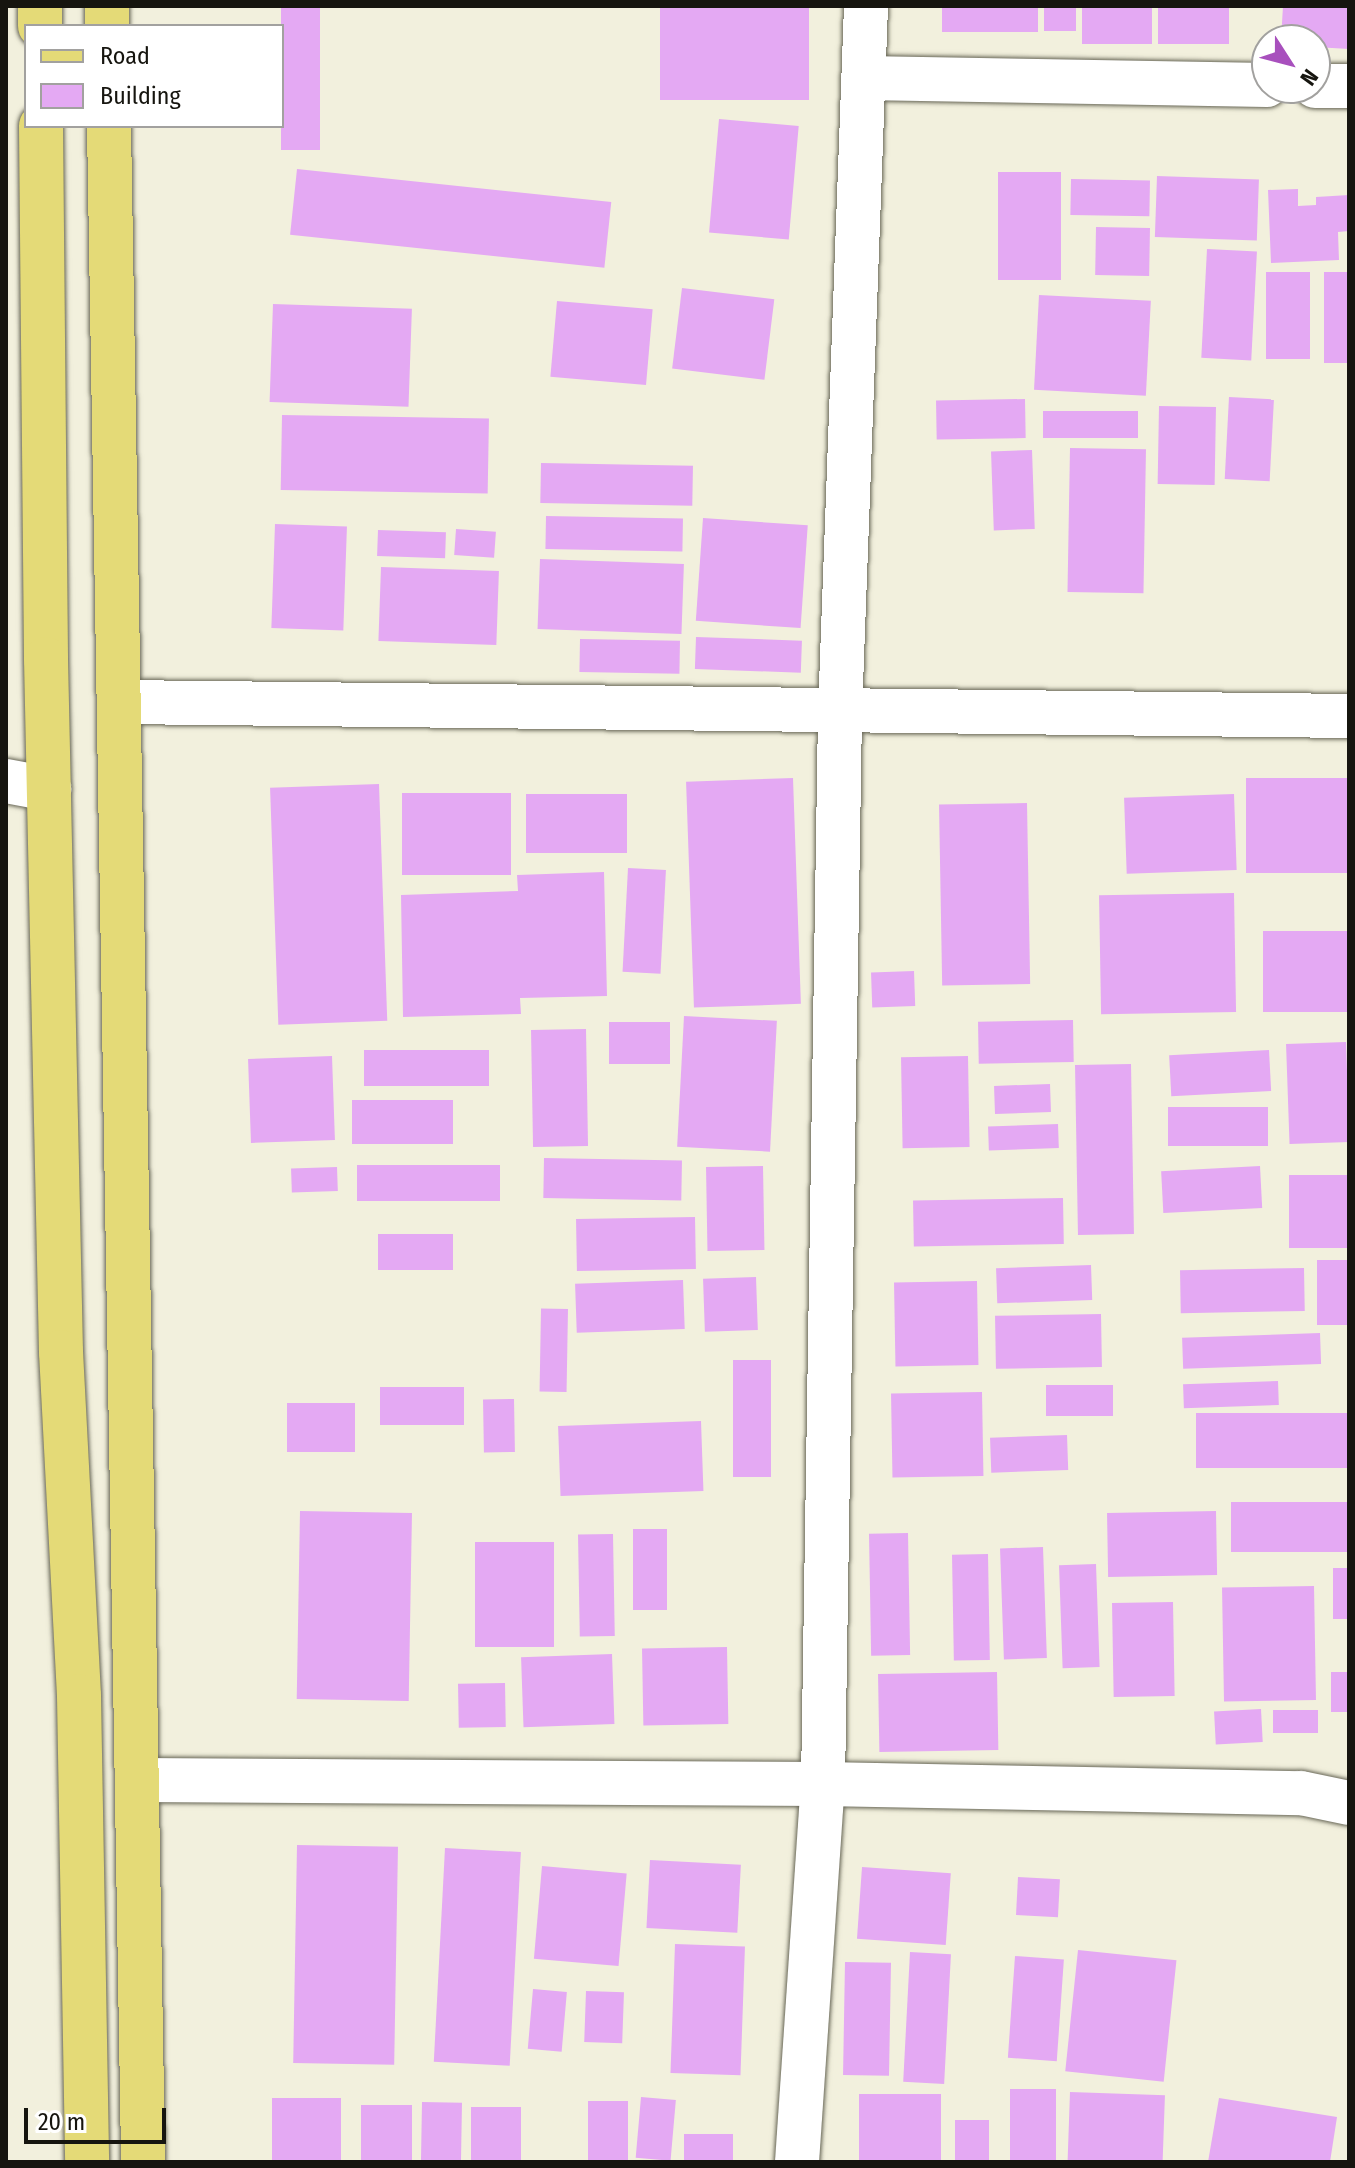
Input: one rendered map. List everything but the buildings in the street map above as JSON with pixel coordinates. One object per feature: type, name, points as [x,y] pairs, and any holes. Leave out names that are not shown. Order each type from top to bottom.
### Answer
[{"type":"main road","points":[[41,128],[49,789],[61,1352],[79,1696],[87,2162]]},
{"type":"main road","points":[[109,128],[143,2162]]},
{"type":"street","points":[[797,2162],[823,1784],[840,712],[866,6]]},
{"type":"street","points":[[864,78],[1251,85]]},
{"type":"street","points":[[120,702],[1349,716]]},
{"type":"street","points":[[6,781],[49,789]]},
{"type":"street","points":[[139,1780],[823,1784],[1301,1793],[1349,1803]]}]
